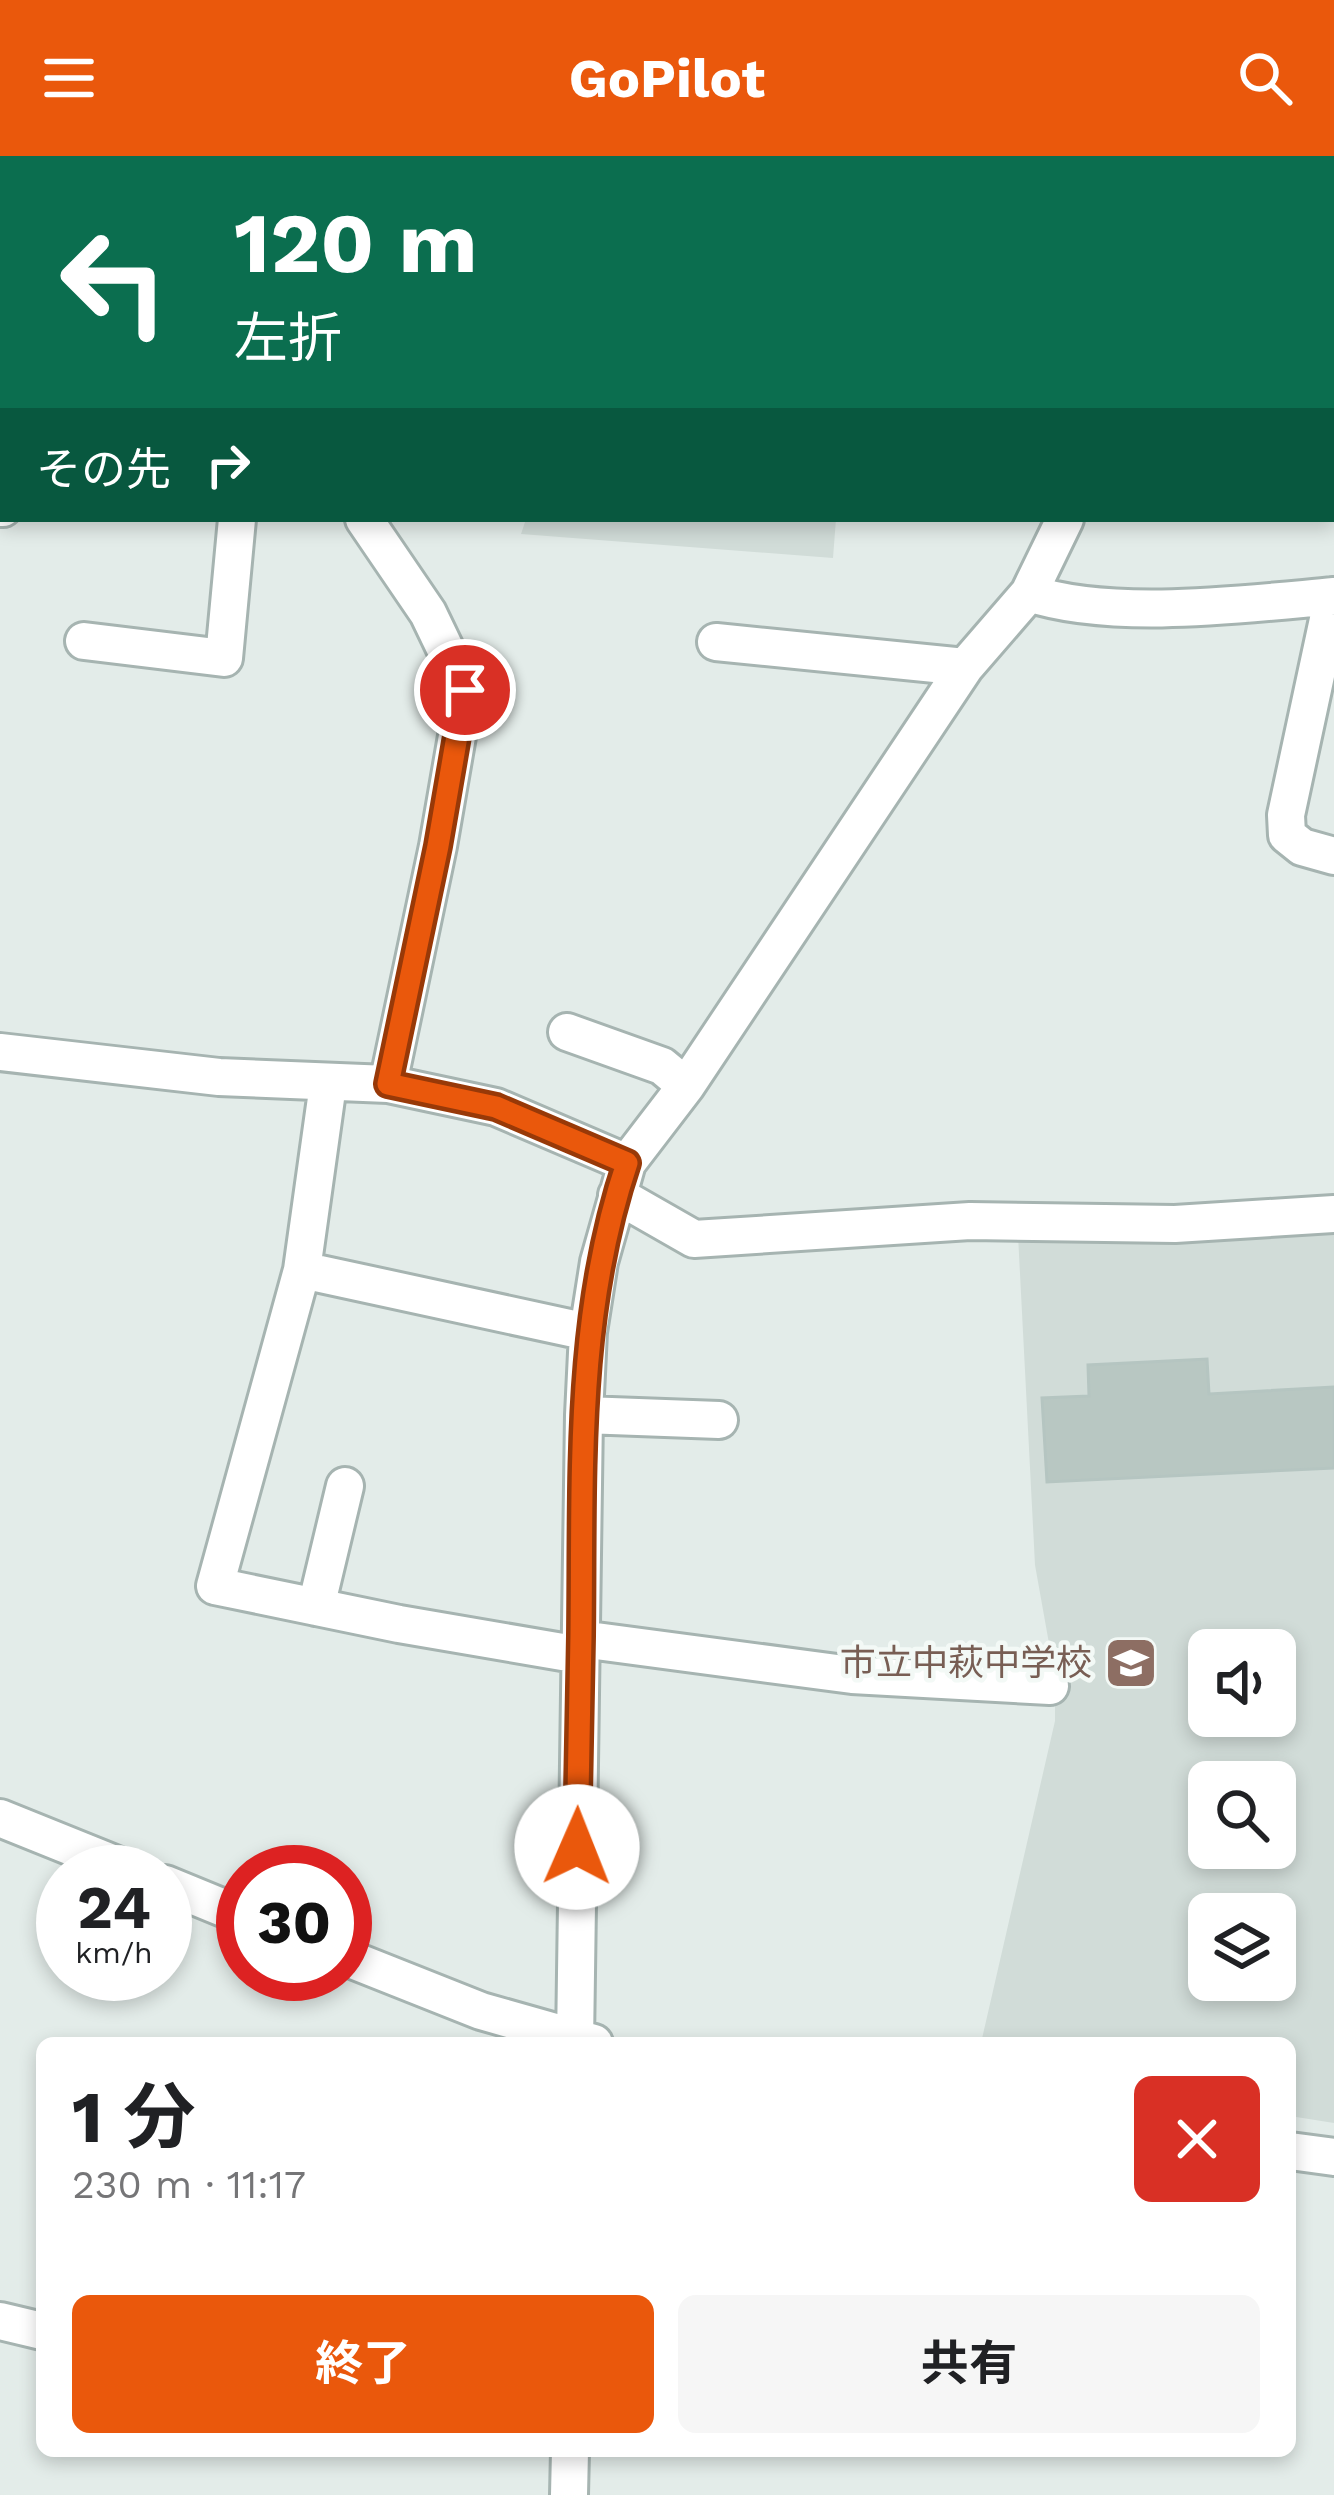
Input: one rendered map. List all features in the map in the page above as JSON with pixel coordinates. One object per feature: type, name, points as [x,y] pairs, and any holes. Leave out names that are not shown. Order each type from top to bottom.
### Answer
[{"type":"street","points":[[84,641],[224,658],[237,522]]},
{"type":"street","points":[[366,522],[428,613],[465,690],[388,1084]]},
{"type":"street","points":[[581,2037],[584,1415],[599,1262],[622,1179],[964,668],[1029,593],[1063,522]]},
{"type":"street","points":[[1029,593],[1061,604],[1147,607],[1334,596],[1286,815],[1287,835],[1301,847],[1334,856]]},
{"type":"street","points":[[716,642],[964,668]]},
{"type":"street","points":[[567,1032],[662,1066],[686,1086]]},
{"type":"street","points":[[0,1052],[219,1077],[388,1084],[496,1107],[622,1179],[694,1239],[970,1221],[1175,1224],[1334,1214]]},
{"type":"street","points":[[328,1084],[302,1270],[215,1586],[580,1647],[852,1675],[1050,1686]]},
{"type":"street","points":[[302,1270],[589,1333]]},
{"type":"street","points":[[584,1415],[719,1420]]},
{"type":"street","points":[[316,1606],[346,1486]]},
{"type":"street","points":[[0,1818],[67,1845]]},
{"type":"street","points":[[372,1968],[481,2011],[565,2037]]},
{"type":"street","points":[[1296,2151],[1334,2157]]},
{"type":"street","points":[[0,2321],[36,2330]]},
{"type":"street","points":[[569,2495],[570,2457]]},
{"type":"shaded area","points":[[525,522],[836,522],[833,558],[521,534]]},
{"type":"shaded area","name":"市立中萩中学校","points":[[1334,1219],[1334,2123],[1296,2117],[1296,2037],[982,2037],[1055,1721],[1055,1677],[1035,1565],[1018,1235]]},
{"type":"building","points":[[1207,1359],[1209,1394],[1334,1387],[1334,1468],[1047,1482],[1042,1398],[1089,1396],[1088,1365]]},
{"type":"place","name":"市立中萩中学校","points":[[1131,1663]]},
{"type":"route","points":[[465,690],[388,1084],[496,1107],[627,1163],[599,1262],[589,1333],[579,1538],[577,1847]]}]
